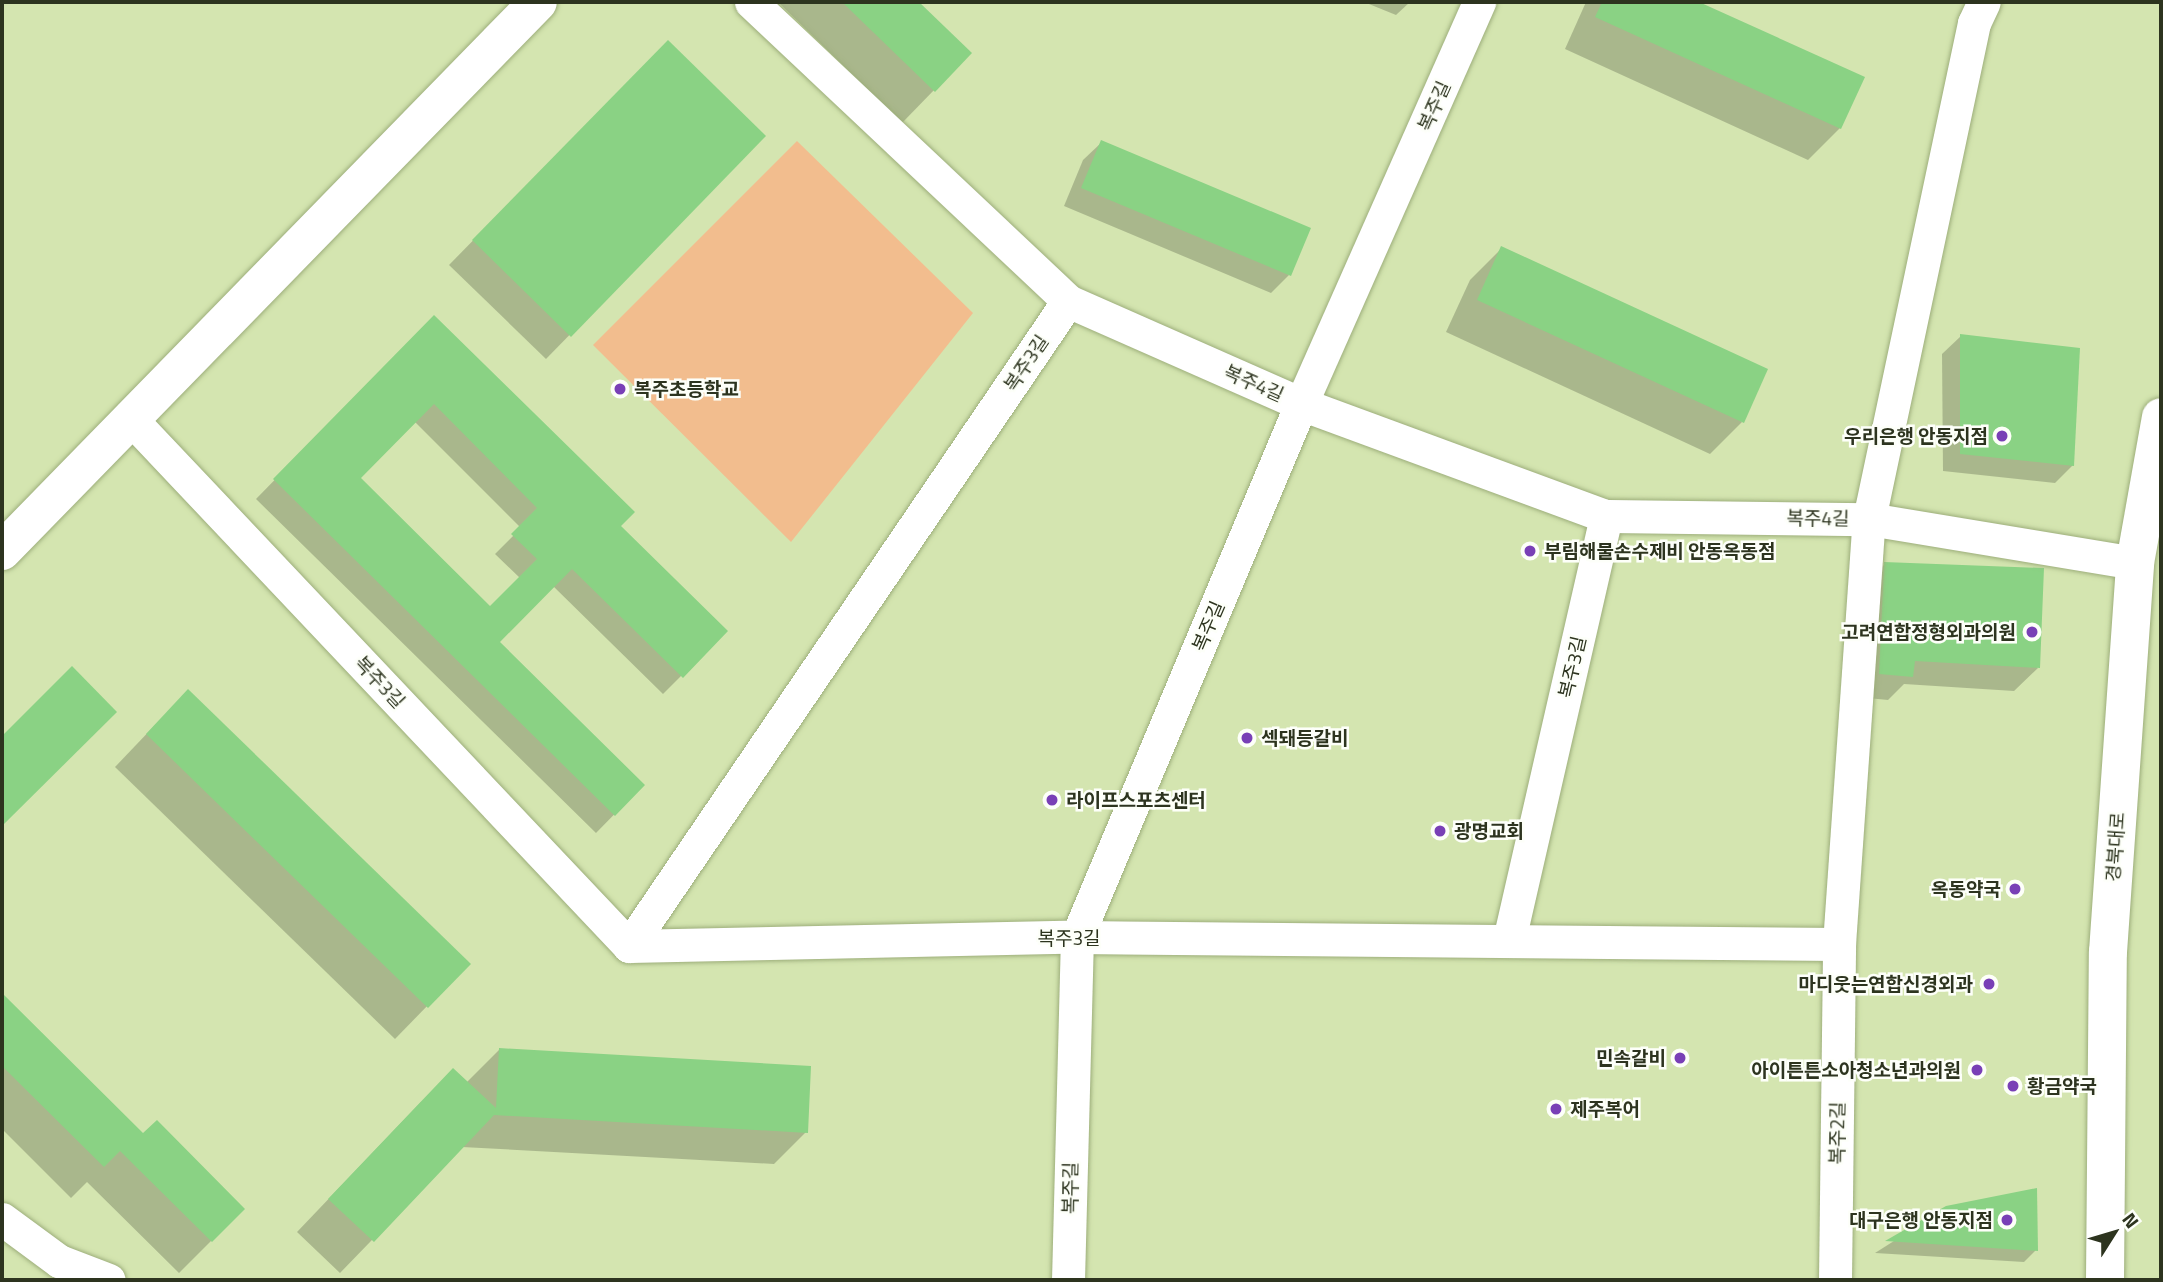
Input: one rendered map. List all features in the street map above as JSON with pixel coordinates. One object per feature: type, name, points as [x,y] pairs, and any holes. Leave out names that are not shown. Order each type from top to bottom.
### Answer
[{"type":"street","points":[[2,551],[538,2]]},
{"type":"street","name":"복주4길","points":[[751,2],[1068,301],[1301,404],[1606,516],[1869,519],[2135,563]]},
{"type":"street","name":"복주길","points":[[1068,1280],[1077,937],[1301,404],[1479,2]]},
{"type":"street","name":"복주4길","points":[[1869,519],[1979,13]]},
{"type":"street","name":"복주3길","points":[[629,946],[1068,301]]},
{"type":"street","name":"경북대로","points":[[2105,1280],[2108,951],[2135,563],[2161,417]]},
{"type":"street","name":"복주3길","points":[[131,419],[629,946],[1077,937],[1839,944]]},
{"type":"street","name":"복주3길","points":[[1508,940],[1606,516]]},
{"type":"street","name":"복주2길","points":[[1835,1280],[1839,944],[1869,519]]},
{"type":"street","points":[[3,1224],[59,1261],[109,1280]]},
{"type":"shaded area","points":[[797,141],[973,313],[791,542],[593,345]]},
{"type":"building","points":[[842,2],[919,2],[972,53],[935,92]]},
{"type":"building","points":[[1602,2],[1699,2],[1865,77],[1841,129],[1595,17]]},
{"type":"building","points":[[668,40],[766,136],[571,337],[472,240]]},
{"type":"building","points":[[1101,140],[1311,228],[1291,276],[1081,188]]},
{"type":"building","points":[[1501,246],[1768,369],[1744,423],[1477,300]]},
{"type":"building","points":[[434,315],[635,512],[621,526],[728,631],[683,678],[572,569],[500,642],[645,785],[615,816],[273,479]],"holes":[[[434,404],[537,508],[511,534],[537,559],[490,606],[361,478]]]},
{"type":"building","points":[[1960,334],[2080,348],[2074,466],[1960,454]]},
{"type":"building","points":[[1884,562],[2044,568],[2040,668],[1915,661],[1913,677],[1879,674]]},
{"type":"building","points":[[72,666],[117,712],[2,826],[2,736]]},
{"type":"building","points":[[188,689],[471,964],[428,1008],[146,734]]},
{"type":"building","points":[[2,993],[143,1133],[157,1120],[245,1209],[212,1242],[120,1151],[104,1167],[2,1066]]},
{"type":"building","points":[[499,1048],[811,1066],[808,1133],[494,1115],[374,1242],[328,1199],[453,1068],[496,1108]]},
{"type":"building","points":[[2037,1188],[2038,1251],[1885,1241],[1946,1206]]},
{"type":"place","name":"복주초등학교","points":[[620,389]]},
{"type":"place","name":"우리은행 안동지점","points":[[2002,436]]},
{"type":"place","name":"부림해물손수제비 안동옥동점","points":[[1530,551]]},
{"type":"place","name":"고려연합정형외과의원","points":[[2032,632]]},
{"type":"place","name":"섹돼등갈비","points":[[1247,738]]},
{"type":"place","name":"라이프스포츠센터","points":[[1052,800]]},
{"type":"place","name":"광명교회","points":[[1440,831]]},
{"type":"place","name":"옥동약국","points":[[2015,889]]},
{"type":"place","name":"마디웃는연합신경외과","points":[[1989,984]]},
{"type":"place","name":"민속갈비","points":[[1680,1058]]},
{"type":"place","name":"아이튼튼소아청소년과의원","points":[[1977,1070]]},
{"type":"place","name":"황금약국","points":[[2013,1086]]},
{"type":"place","name":"제주복어","points":[[1556,1109]]},
{"type":"place","name":"대구은행 안동지점","points":[[2007,1220]]}]
